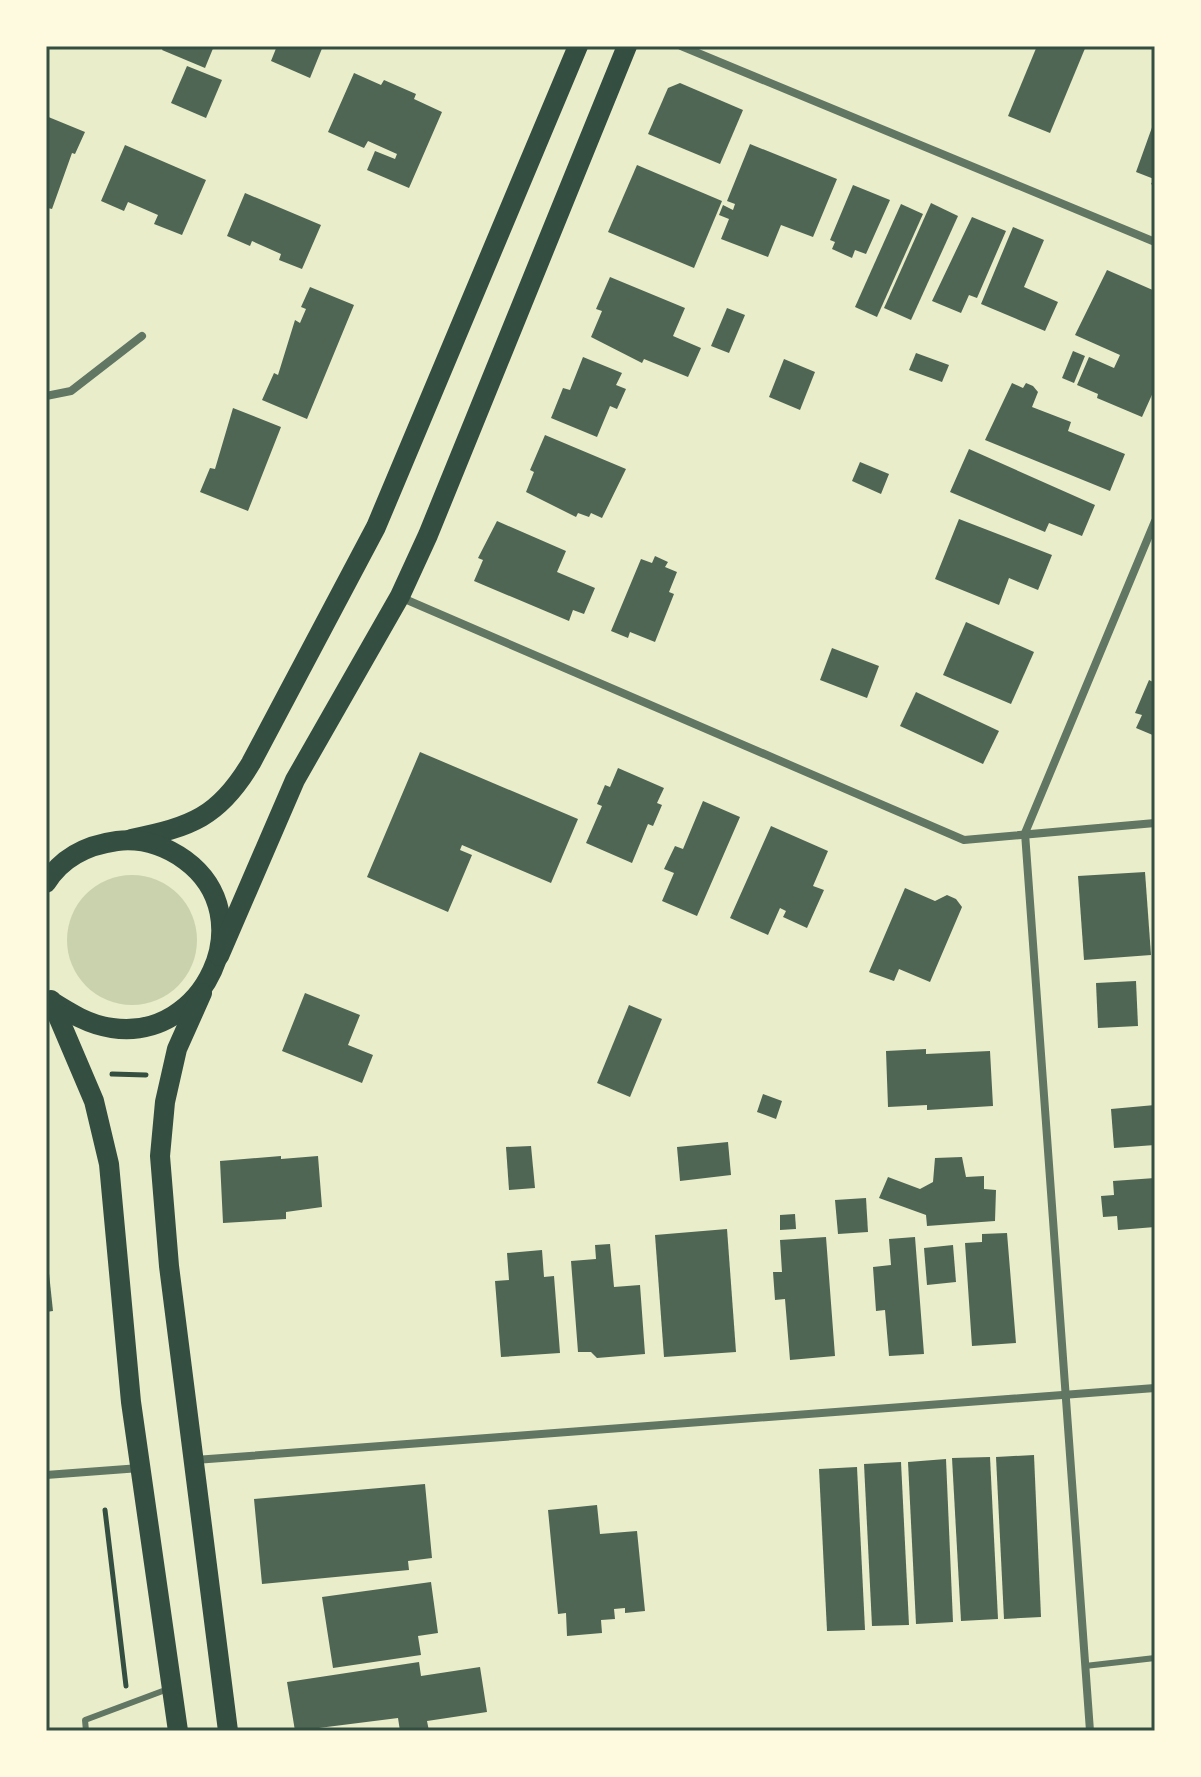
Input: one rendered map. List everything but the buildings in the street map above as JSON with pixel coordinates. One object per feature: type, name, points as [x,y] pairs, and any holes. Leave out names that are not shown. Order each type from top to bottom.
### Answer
[{"type":"main road","points":[[46,856],[185,826],[220,807],[251,763],[376,527],[578,46]]},
{"type":"main road","points":[[228,1731],[169,1266],[160,1156],[165,1102],[177,1049],[295,780],[400,596],[627,46]]},
{"type":"main road","points":[[131,839],[174,852],[204,879],[220,916],[219,956]]},
{"type":"main road","points":[[46,883],[68,859],[87,847]]},
{"type":"main road","points":[[48,996],[92,1023],[132,1029],[171,1018],[202,993]]},
{"type":"main road","points":[[48,996],[94,1101],[109,1164],[140,1468],[178,1731]]},
{"type":"street","points":[[681,46],[1155,242]]},
{"type":"street","points":[[46,396],[71,391],[142,336]]},
{"type":"street","points":[[1090,1731],[1025,833],[1155,521]]},
{"type":"street","points":[[400,596],[964,840],[1155,823]]},
{"type":"street","points":[[194,1460],[1155,1388]]},
{"type":"street","points":[[46,1475],[140,1468]]},
{"type":"lane","points":[[1085,1666],[1155,1658]]},
{"type":"lane","points":[[86,1731],[85,1720],[172,1688]]},
{"type":"path","points":[[111,1074],[154,1075]]},
{"type":"path","points":[[105,1510],[129,1706]]},
{"type":"green space","points":[[132,875],[157,880],[178,894],[192,915],[197,940],[192,965],[178,986],[157,1000],[132,1005],[107,1000],[86,986],[72,965],[67,940],[72,915],[86,894],[107,880]]}]
